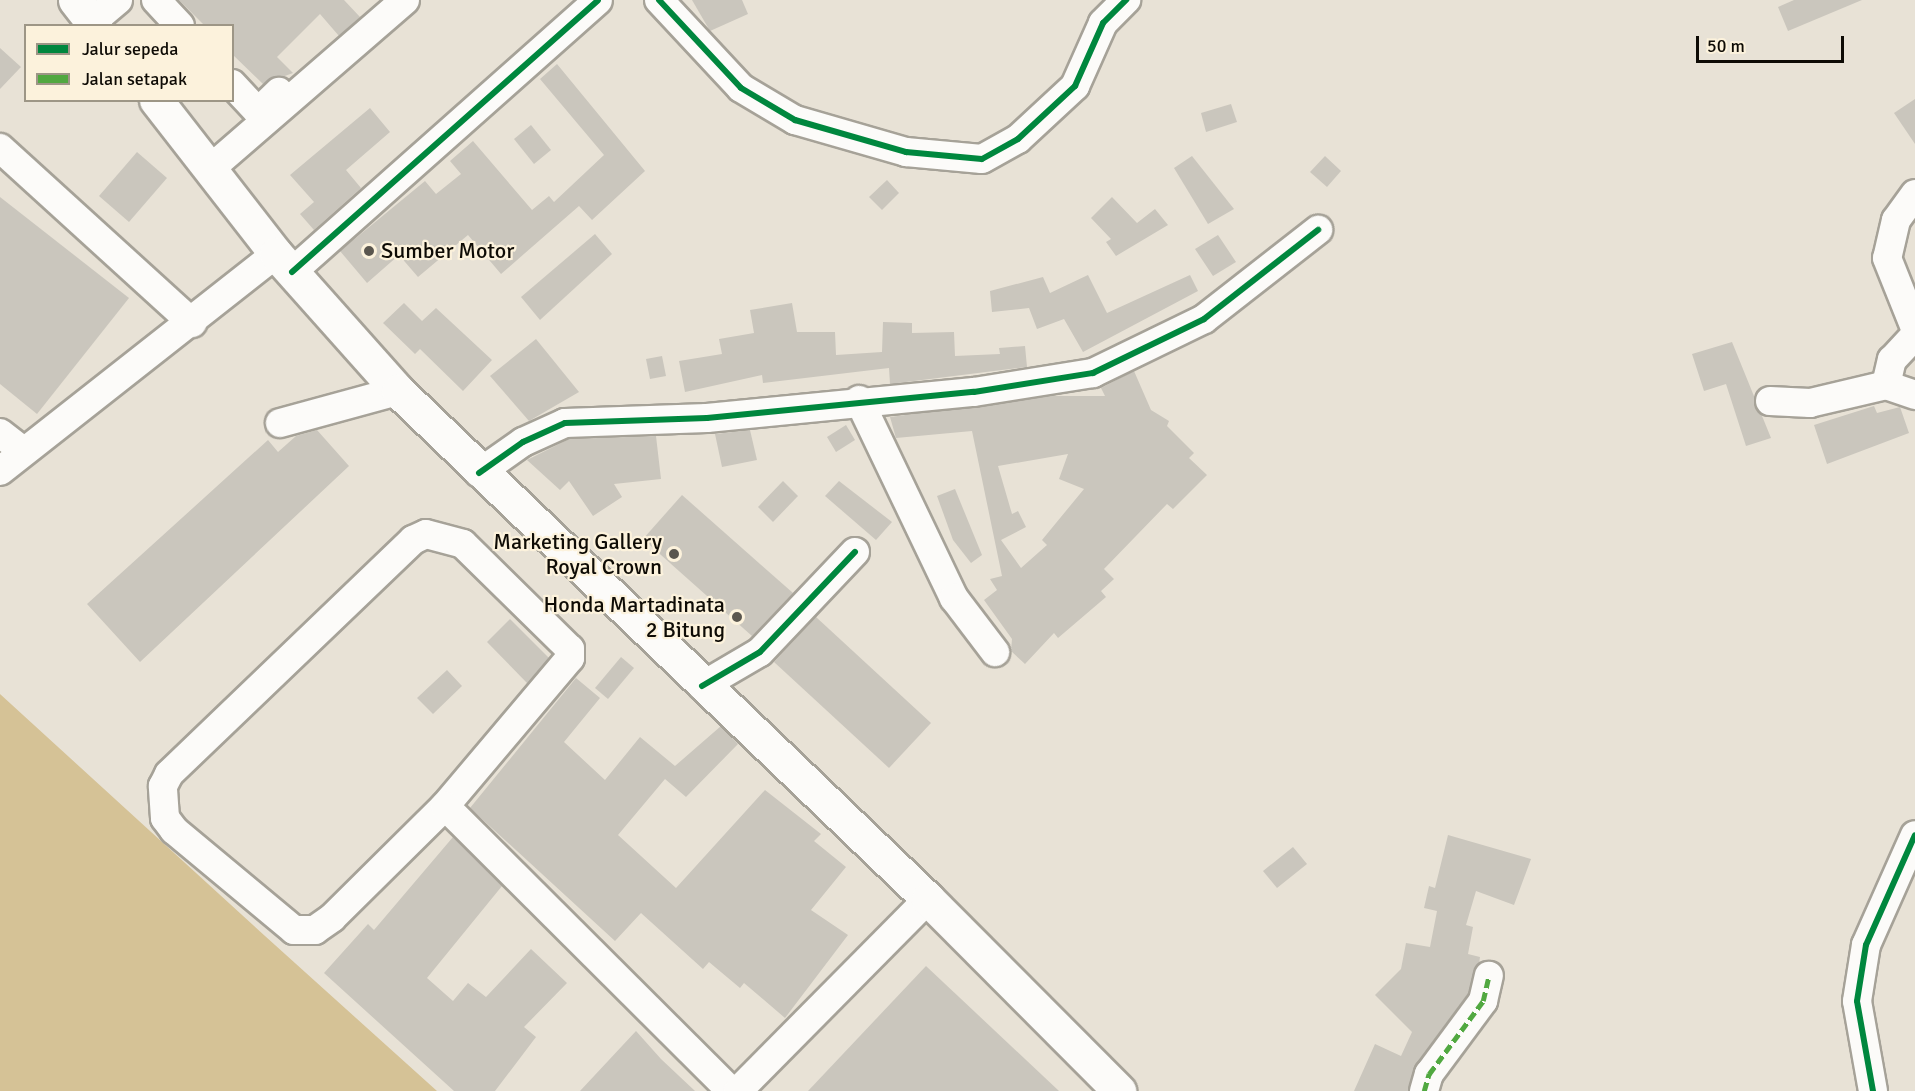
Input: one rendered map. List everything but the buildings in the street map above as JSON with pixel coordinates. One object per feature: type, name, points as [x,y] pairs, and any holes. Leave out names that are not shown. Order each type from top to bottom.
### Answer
[{"type":"highway","points":[[158,102],[284,263],[398,391],[702,686],[928,899],[1119,1091]]},
{"type":"street","points":[[88,16],[118,0]]},
{"type":"street","points":[[156,0],[178,24]]},
{"type":"street","points":[[210,169],[405,0]]},
{"type":"street","points":[[0,471],[192,323],[284,263],[598,0]]},
{"type":"street","points":[[659,0],[741,88],[795,120],[906,152],[982,159],[1017,139],[1076,86],[1103,23],[1126,0]]},
{"type":"street","points":[[234,86],[258,112],[325,49]]},
{"type":"street","points":[[0,148],[192,323]]},
{"type":"street","points":[[1915,194],[1896,220],[1887,258],[1915,328]]},
{"type":"street","points":[[480,473],[523,442],[565,423],[707,418],[860,400],[974,392],[1093,373],[1204,320],[1318,230]]},
{"type":"street","points":[[1886,385],[1892,360],[1915,335]]},
{"type":"street","points":[[1770,401],[1810,403],[1886,385],[1915,395]]},
{"type":"street","points":[[280,423],[398,391]]},
{"type":"street","points":[[860,400],[954,598],[995,652]]},
{"type":"street","points":[[0,433],[23,452]]},
{"type":"street","points":[[426,534],[463,544],[570,649],[570,658],[445,806],[332,918],[315,930],[294,930],[174,830],[161,801],[169,774],[413,540],[426,534]]},
{"type":"street","points":[[702,686],[760,652],[855,552]]},
{"type":"street","points":[[445,806],[731,1091]]},
{"type":"street","points":[[1873,1091],[1863,1055],[1859,990],[1866,945],[1915,835]]},
{"type":"street","points":[[738,1091],[928,899]]},
{"type":"street","points":[[1424,1091],[1429,1074],[1483,1001],[1489,976]]},
{"type":"shaded area","points":[[0,694],[265,936],[437,1091],[0,1091]]},
{"type":"marked path","points":[[1424,1091],[1429,1074],[1483,1001],[1489,976]]},
{"type":"cycle path","points":[[292,272],[598,0]]},
{"type":"cycle path","points":[[659,0],[741,88],[795,120],[906,152],[982,159],[1018,139],[1075,86],[1103,23],[1126,0]]},
{"type":"cycle path","points":[[479,473],[523,442],[565,423],[707,418],[974,392],[1093,373],[1204,319],[1318,230]]},
{"type":"cycle path","points":[[702,686],[760,652],[855,552]]},
{"type":"cycle path","points":[[1873,1091],[1857,1001],[1866,945],[1915,835]]},
{"type":"place","name":"Sumber Motor","points":[[369,251]]},
{"type":"place","name":"Marketing Gallery Royal Crown","points":[[674,554]]},
{"type":"place","name":"Honda Martadinata 2 Bitung","points":[[737,617]]}]
